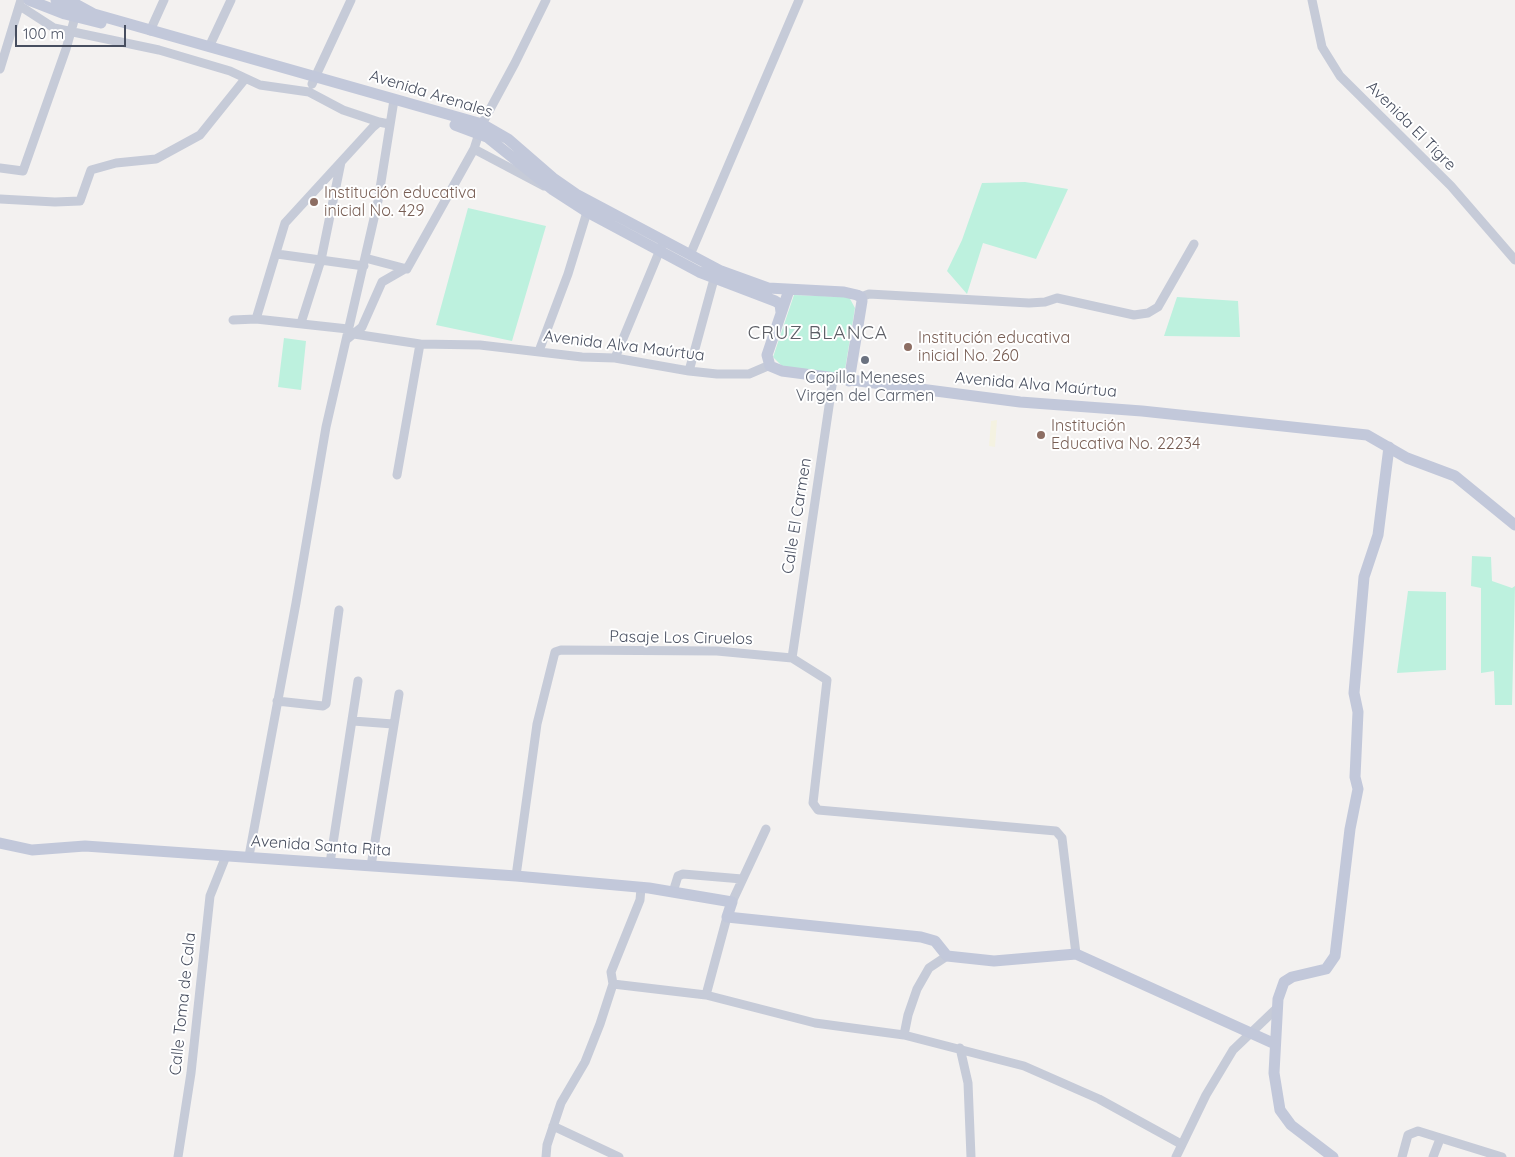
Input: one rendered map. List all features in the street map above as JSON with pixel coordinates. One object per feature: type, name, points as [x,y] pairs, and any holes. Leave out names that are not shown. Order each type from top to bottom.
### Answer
[{"type":"street","points":[[44,0],[73,9]]},
{"type":"street","points":[[56,0],[73,9]]},
{"type":"street","points":[[150,31],[164,0]]},
{"type":"street","points":[[209,47],[231,0]]},
{"type":"street","points":[[91,17],[314,81],[351,0]]},
{"type":"street","points":[[351,331],[362,327],[382,282],[407,269],[474,149],[480,129],[516,63],[546,0]]},
{"type":"street","points":[[690,255],[798,0]]},
{"type":"street","name":"Avenida El Tigre","points":[[1312,0],[1322,48],[1340,76],[1451,186],[1515,260]]},
{"type":"street","points":[[0,69],[23,2],[54,28],[159,50],[230,71],[260,84],[309,92],[344,110],[384,123]]},
{"type":"street","name":"Avenida Arenales","points":[[23,2],[73,9],[91,17],[209,47],[314,81],[480,129],[508,139],[553,178],[576,194],[714,279],[780,304],[781,312]]},
{"type":"street","points":[[0,168],[22,171],[71,32],[73,9]]},
{"type":"street","name":"Avenida Arenales","points":[[73,9],[91,17]]},
{"type":"street","points":[[0,199],[55,202],[80,201],[91,170],[116,163],[156,159],[200,135],[245,79]]},
{"type":"street","points":[[249,856],[326,427],[346,340],[351,331],[378,200],[384,123],[393,103]]},
{"type":"street","points":[[256,319],[285,223],[341,162],[384,123]]},
{"type":"street","name":"Avenida Arenales","points":[[480,129],[488,138],[553,190],[588,212],[661,246],[690,255],[721,271],[768,288],[844,292],[861,297]]},
{"type":"street","points":[[474,149],[553,190]]},
{"type":"street","points":[[301,323],[322,260],[341,162]]},
{"type":"street","points":[[539,351],[568,274],[588,212]]},
{"type":"street","points":[[849,381],[861,297],[869,294],[1029,303],[1045,302],[1057,298],[1134,315],[1148,313],[1158,307],[1194,244]]},
{"type":"street","points":[[615,358],[661,246]]},
{"type":"street","points":[[276,254],[322,260],[364,262],[407,269]]},
{"type":"street","points":[[688,371],[714,279]]},
{"type":"street","points":[[770,365],[767,355],[789,290]]},
{"type":"street","name":"Avenida Alva Maúrtua","points":[[234,320],[256,319],[301,323],[420,344],[480,345],[582,357],[615,358],[688,371],[745,375],[770,365],[782,371],[833,379],[1020,402],[1142,411],[1367,435],[1407,458],[1455,476],[1515,525]]},
{"type":"street","points":[[397,475],[420,344]]},
{"type":"street","name":"Calle El Carmen","points":[[792,658],[833,379]]},
{"type":"street","points":[[1333,1157],[1285,1119],[1280,1110],[1274,1073],[1277,1008],[1280,990],[1284,982],[1292,977],[1326,969],[1335,956],[1350,829],[1358,789],[1355,777],[1358,712],[1354,693],[1364,577],[1378,535],[1389,447]]},
{"type":"street","points":[[278,701],[322,706],[326,704],[340,610]]},
{"type":"street","name":"Pasaje Los Ciruelos","points":[[516,876],[537,724],[553,656],[557,651],[717,651],[792,658],[827,680],[813,803],[818,810],[1056,831],[1062,838],[1076,954]]},
{"type":"street","points":[[330,863],[358,681]]},
{"type":"street","points":[[371,866],[399,694]]},
{"type":"street","points":[[353,721],[394,724]]},
{"type":"street","points":[[706,995],[732,902],[766,829]]},
{"type":"street","name":"Avenida Santa Rita","points":[[0,843],[32,850],[83,846],[516,876],[641,888],[732,902]]},
{"type":"street","name":"Calle Toma de Cala","points":[[178,1157],[191,1073],[210,896],[226,856]]},
{"type":"street","points":[[673,892],[678,876],[682,874],[742,879]]},
{"type":"street","points":[[546,1157],[547,1145],[561,1103],[585,1062],[613,984],[610,972],[640,900],[641,888]]},
{"type":"street","points":[[728,917],[921,938],[935,941],[947,956]]},
{"type":"street","points":[[904,1035],[917,988],[929,968],[947,956],[994,961],[1076,954],[1275,1044]]},
{"type":"street","points":[[613,984],[706,995],[816,1023],[904,1035],[1024,1066],[1099,1099],[1181,1144]]},
{"type":"street","points":[[1176,1157],[1181,1144],[1228,1058],[1249,1033],[1277,1008]]},
{"type":"street","points":[[960,1048],[968,1083],[971,1157]]},
{"type":"street","points":[[553,1126],[607,1155],[618,1157]]},
{"type":"street","points":[[1402,1157],[1408,1135],[1413,1132],[1440,1138],[1502,1157]]},
{"type":"street","points":[[1432,1157],[1440,1138]]},
{"type":"green space","points":[[1025,182],[1068,189],[1036,259],[983,243],[967,294],[947,271],[962,240],[982,183]]},
{"type":"green space","points":[[468,208],[546,226],[512,341],[436,325]]},
{"type":"green space","points":[[794,295],[849,297],[855,308],[844,376],[782,366],[773,357]]},
{"type":"green space","points":[[1177,297],[1238,301],[1240,337],[1164,336]]},
{"type":"green space","points":[[284,338],[306,341],[301,390],[278,387]]},
{"type":"green space","points":[[1472,556],[1491,557],[1492,581],[1512,588],[1515,586],[1512,705],[1495,705],[1494,671],[1481,673],[1481,588],[1471,586]]},
{"type":"green space","points":[[1408,591],[1446,592],[1446,670],[1397,673]]},
{"type":"sand","points":[[997,420],[995,447],[989,446],[991,421]]},
{"type":"place","name":"Institución educativa inicial No. 429","points":[[314,202]]},
{"type":"place","name":"Institución educativa inicial No. 260","points":[[908,347]]},
{"type":"place","name":"Capilla Meneses Virgen del Carmen","points":[[865,360]]},
{"type":"place","name":"Institución Educativa No. 22234","points":[[1041,435]]},
{"type":"district","name":"CRUZ BLANCA","points":[[818,333]]}]
